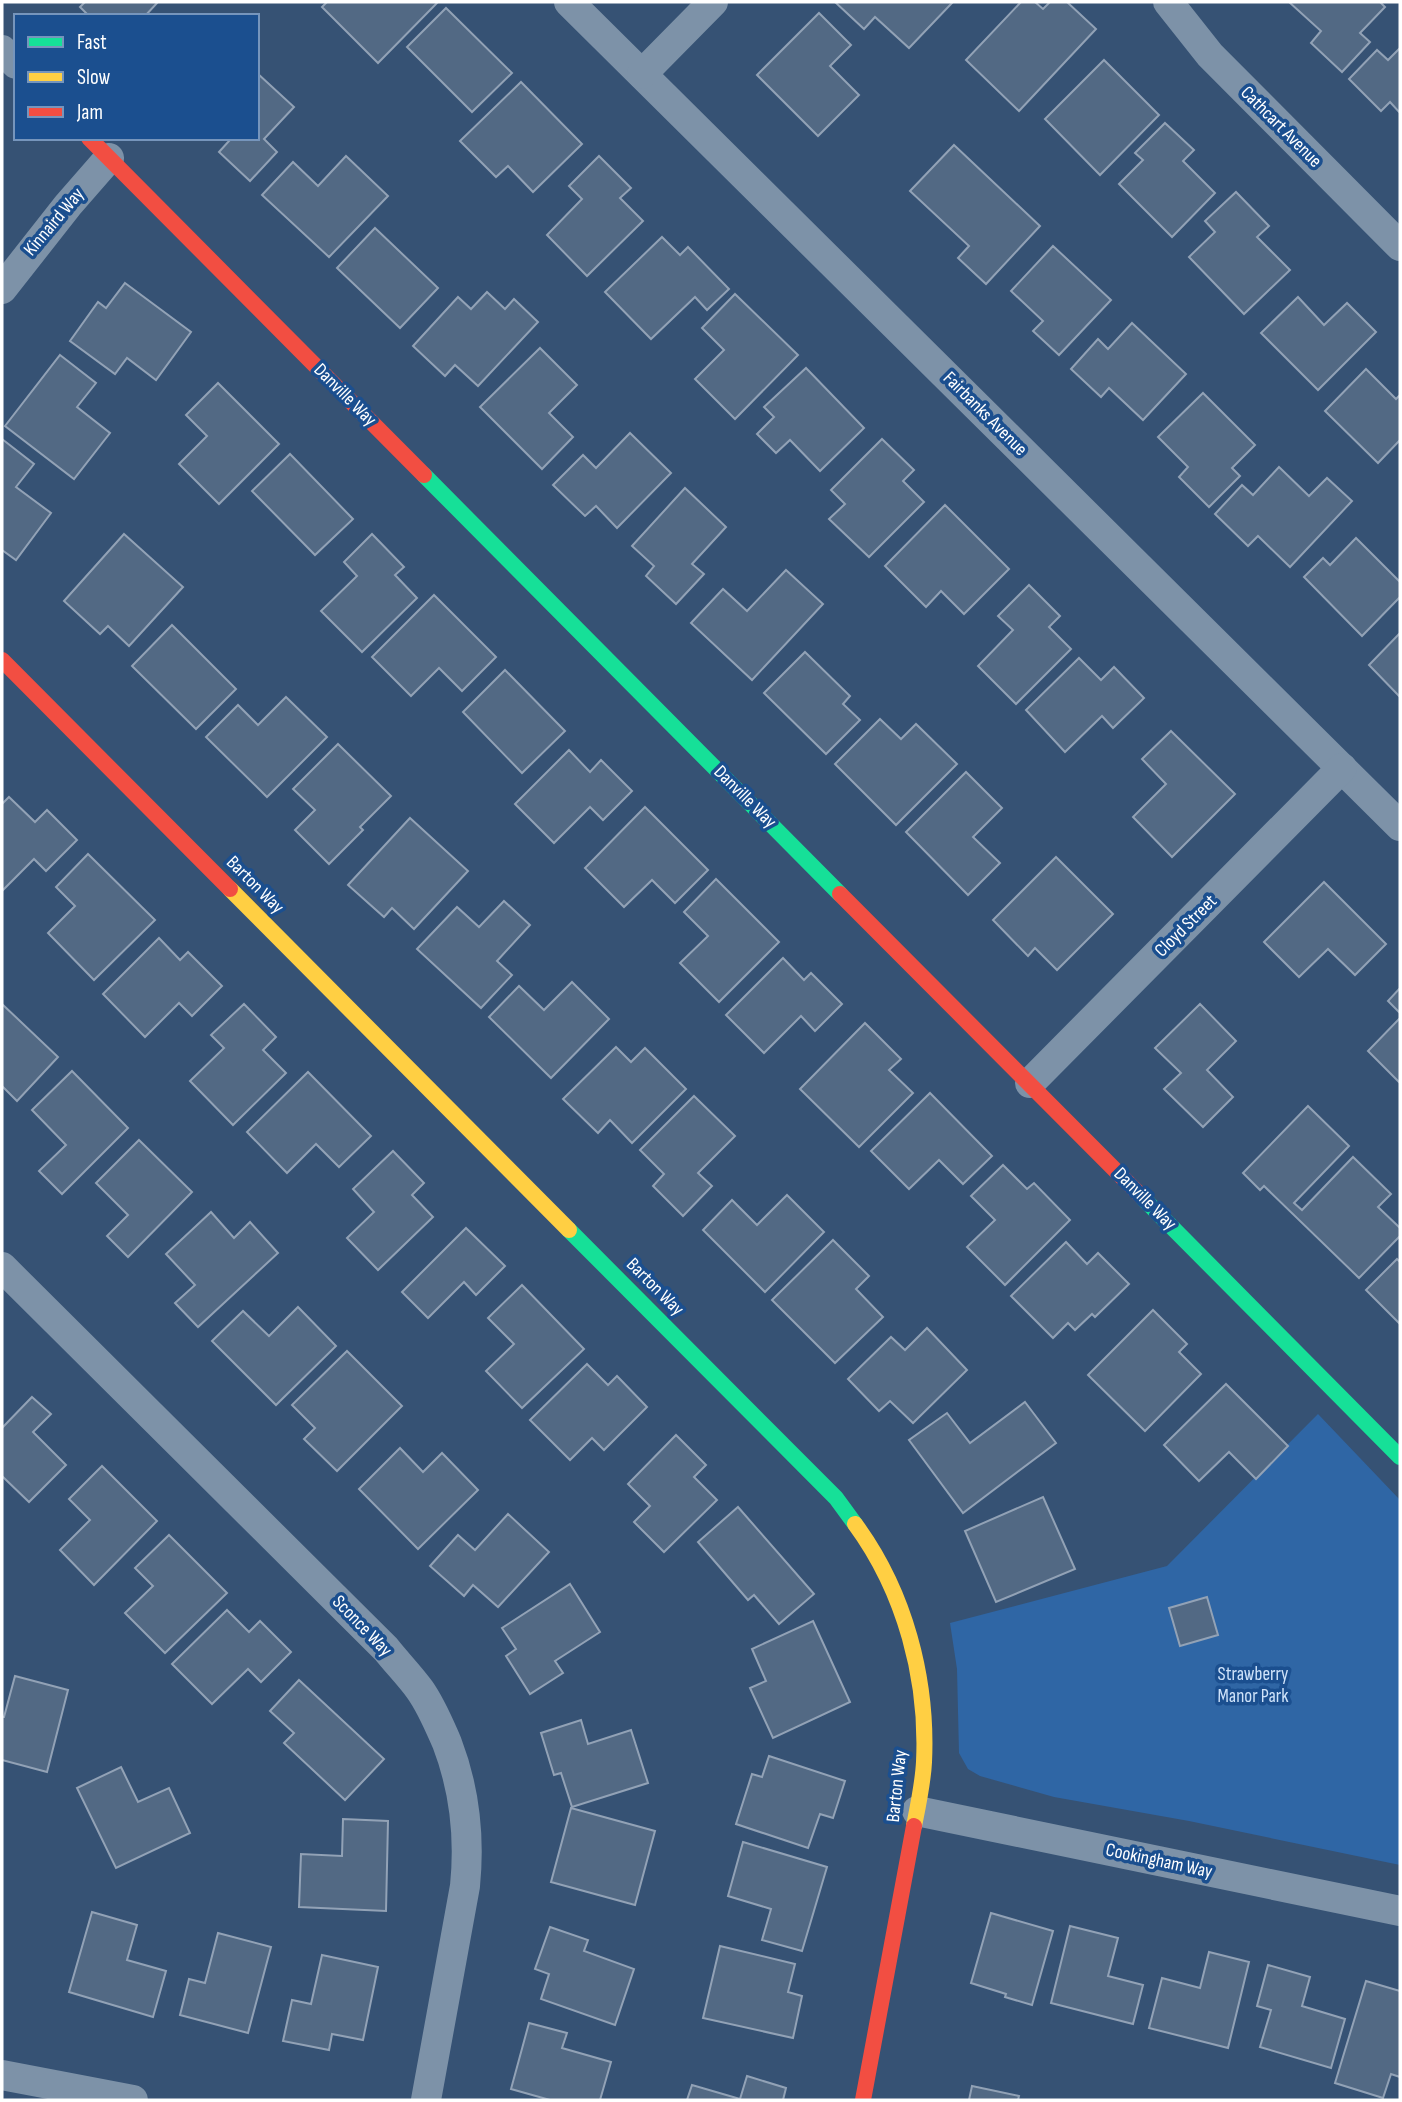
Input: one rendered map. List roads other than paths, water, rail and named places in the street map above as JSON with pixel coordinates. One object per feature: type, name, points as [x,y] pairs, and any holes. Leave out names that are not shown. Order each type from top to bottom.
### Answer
[{"type":"street","name":"Fairbanks Avenue","points":[[569,2],[1400,826]]},
{"type":"street","points":[[642,74],[713,2]]},
{"type":"street","name":"Cathcart Avenue","points":[[1168,2],[1210,55],[1400,246]]},
{"type":"street","name":"Kinnaird Way","points":[[2,289],[68,205],[99,148]]},
{"type":"street","name":"Danville Way","points":[[99,148],[1400,1457]]},
{"type":"street","name":"Barton Way","points":[[2,660],[836,1499],[867,1541],[892,1587],[909,1635],[921,1685],[924,1763],[863,2100]]},
{"type":"street","name":"Cloyd Street","points":[[1030,1083],[1342,768]]},
{"type":"street","name":"Sconce Way","points":[[2,1267],[386,1649],[421,1691],[436,1716],[462,1790],[468,1857],[426,2100]]},
{"type":"street","name":"Cookingham Way","points":[[917,1811],[1400,1911]]},
{"type":"street","points":[[2,2075],[132,2100]]},
{"type":"park label","name":"Strawberry Manor Park","points":[[1253,1685]]}]
